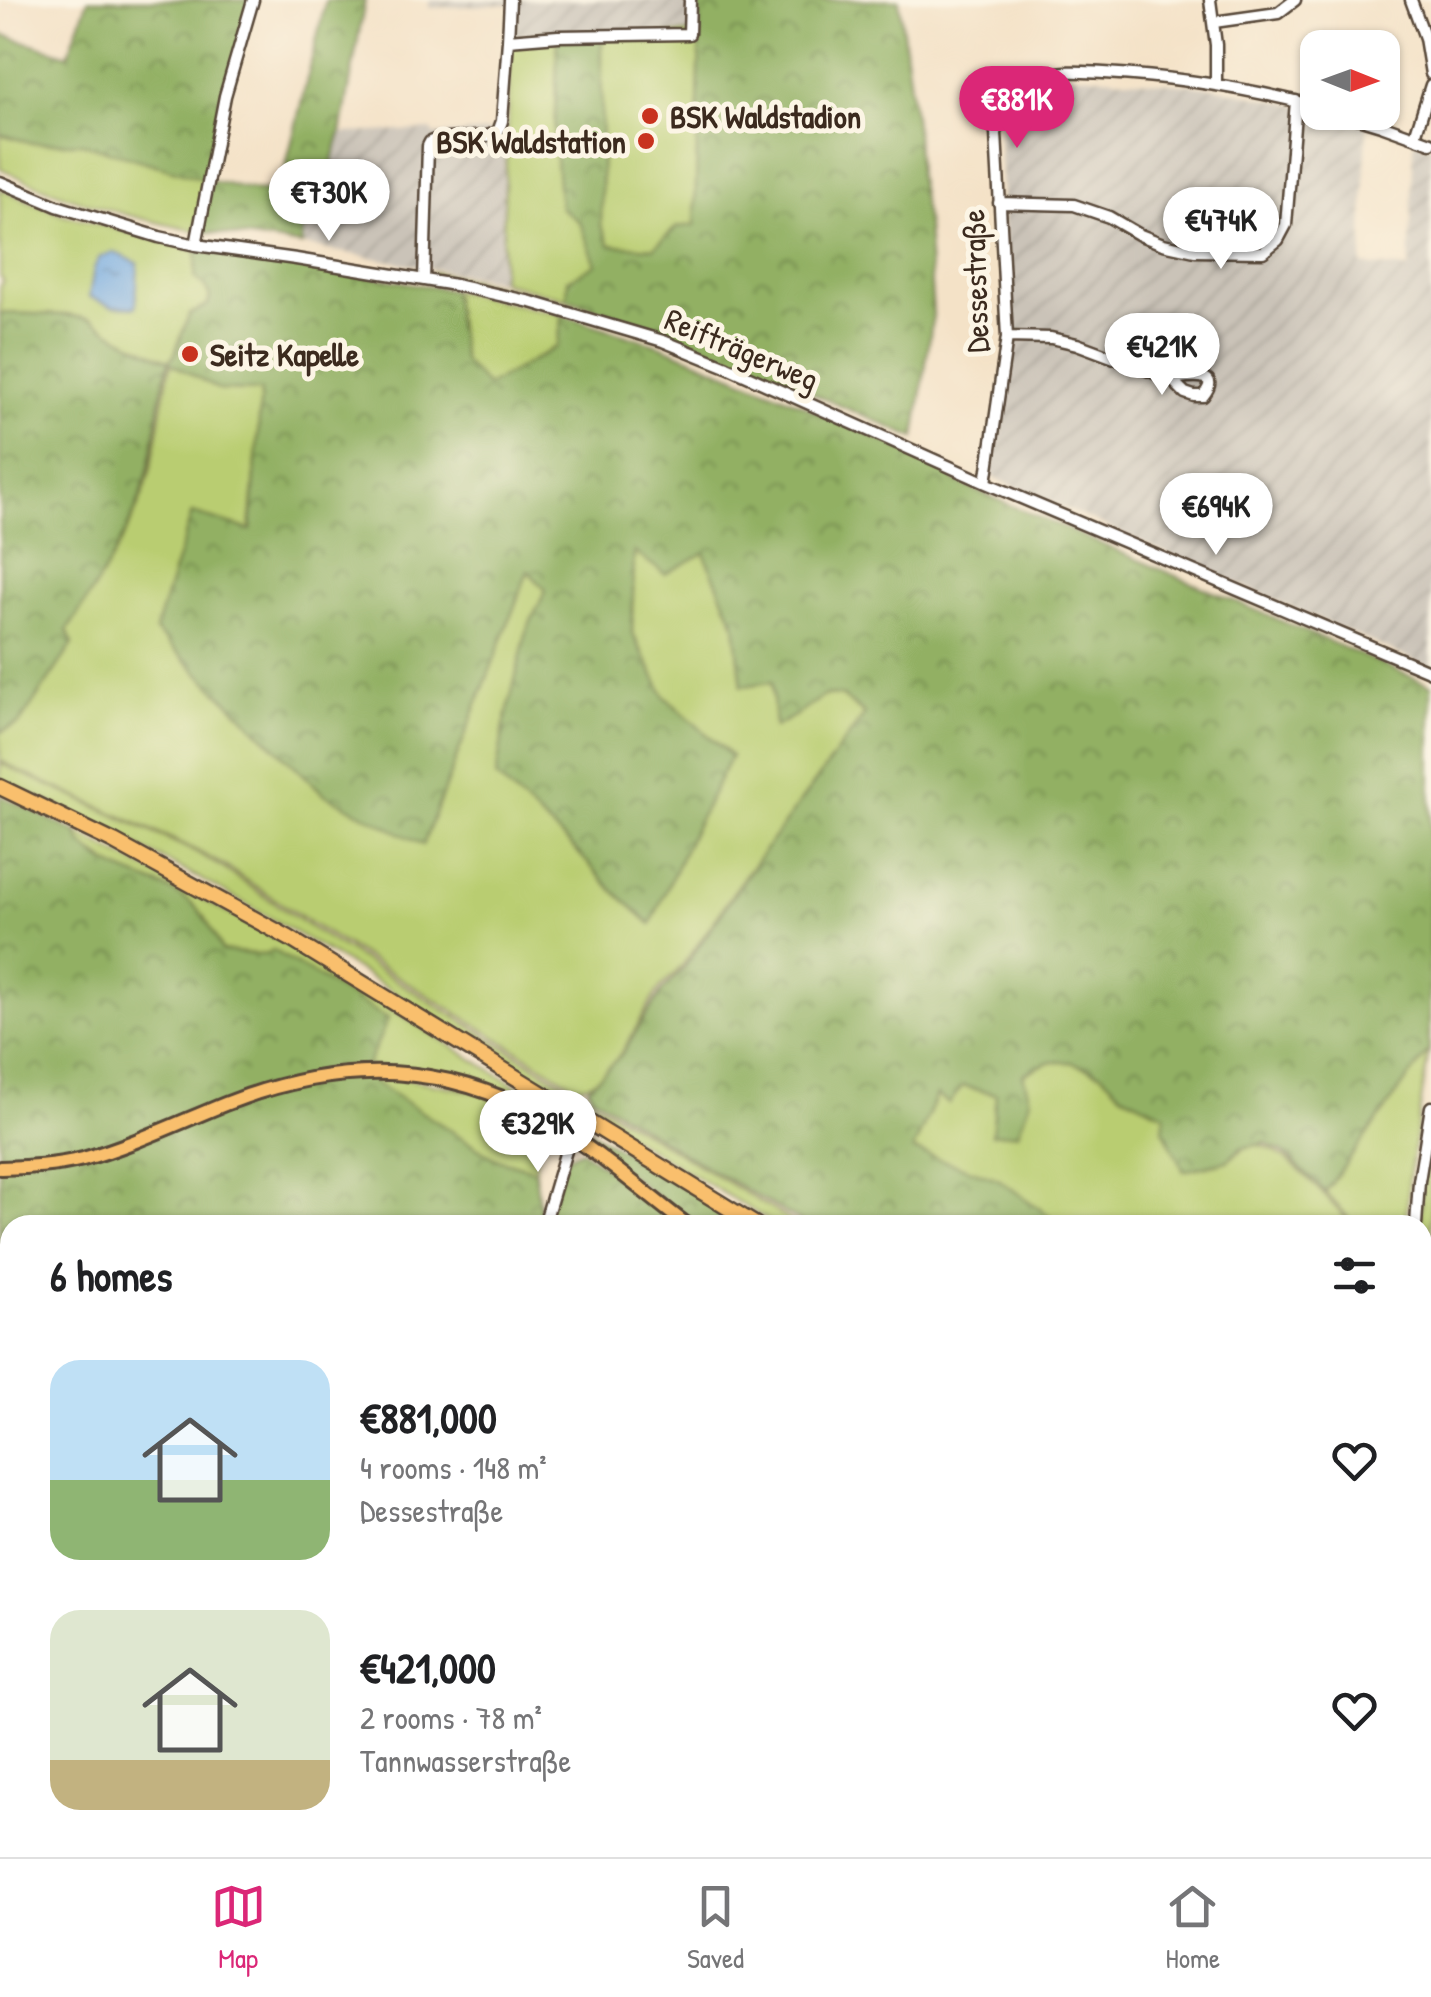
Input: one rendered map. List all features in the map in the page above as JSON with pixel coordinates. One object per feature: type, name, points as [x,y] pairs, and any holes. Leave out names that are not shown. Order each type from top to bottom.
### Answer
[{"type":"highway","points":[[0,787],[114,842],[289,938],[740,1215]]},
{"type":"main road","points":[[0,1168],[80,1160],[266,1090],[309,1078],[363,1072],[407,1073],[446,1079],[526,1109],[570,1137],[673,1215]]},
{"type":"street","points":[[196,246],[225,96],[253,0]]},
{"type":"street","points":[[424,280],[428,146],[435,140],[498,132],[510,0]]},
{"type":"street","points":[[508,40],[690,34],[690,0]]},
{"type":"street","points":[[1210,0],[1216,84]]},
{"type":"street","points":[[1214,22],[1278,13],[1295,0]]},
{"type":"street","points":[[1411,0],[1425,38],[1431,74]]},
{"type":"street","name":"Dessestraße","points":[[986,483],[1008,336],[996,133],[1007,103],[1043,77],[1070,71],[1216,84],[1300,102]]},
{"type":"street","points":[[1415,136],[1431,85]]},
{"type":"street","points":[[998,202],[1074,205],[1100,213],[1140,235],[1195,252],[1263,252],[1278,240],[1286,225],[1296,101]]},
{"type":"street","points":[[1396,130],[1431,144]]},
{"type":"street","name":"Reifträgerweg","points":[[0,182],[57,206],[196,246],[424,280],[531,302],[663,341],[1431,672]]},
{"type":"street","points":[[1008,336],[1064,341],[1171,378]]},
{"type":"street","points":[[1417,1215],[1431,1107]]},
{"type":"street","points":[[547,1215],[570,1137]]},
{"type":"shaded area","points":[[429,0],[699,0],[700,33],[512,36],[513,4],[429,8]]},
{"type":"shaded area","points":[[1070,74],[1215,87],[1300,106],[1300,130],[1367,130],[1362,265],[1409,269],[1414,139],[1431,147],[1431,668],[990,476],[1009,354],[999,133],[1003,117],[1024,91],[1045,79]]},
{"type":"shaded area","points":[[506,122],[501,281],[302,245],[303,210],[323,211],[327,179],[341,133],[431,130],[435,135],[492,131]]},
{"type":"green space","points":[[88,0],[250,0],[206,180],[82,143],[32,143],[0,134],[0,34],[68,55]]},
{"type":"green space","points":[[326,0],[365,0],[323,212],[303,211],[302,245],[200,231],[211,181],[261,191],[272,188],[283,178]]},
{"type":"green space","points":[[699,0],[899,0],[927,226],[933,315],[915,438],[665,330],[567,299],[568,280],[596,264],[580,222],[560,207],[554,138],[558,39],[602,37],[601,225],[610,245],[654,248],[677,227],[695,225]]},
{"type":"green space","name":"BSK Waldstadion","points":[[700,33],[695,226],[677,227],[654,248],[610,245],[601,225],[602,37]]},
{"type":"green space","points":[[558,39],[554,138],[597,265],[568,280],[567,299],[501,281],[511,44]]},
{"type":"green space","points":[[0,134],[32,143],[82,142],[206,180],[196,231],[96,206],[0,168]]},
{"type":"green space","points":[[0,189],[62,214],[197,251],[195,278],[210,296],[208,305],[189,315],[174,356],[169,361],[91,319],[0,313]]},
{"type":"green space","points":[[197,251],[452,290],[463,361],[487,386],[557,347],[563,315],[662,346],[954,473],[953,480],[975,490],[1431,685],[1429,1050],[1325,1192],[1284,1153],[1264,1142],[1241,1148],[1227,1161],[1184,1171],[1163,1129],[1165,1114],[1122,1094],[1101,1073],[1071,1062],[1048,1062],[1023,1074],[1030,1100],[1018,1133],[992,1134],[996,1094],[962,1086],[949,1104],[937,1095],[913,1150],[998,1179],[1048,1215],[789,1215],[591,1095],[588,1088],[621,1055],[662,991],[684,968],[865,714],[842,696],[825,695],[775,727],[772,682],[742,686],[735,624],[704,553],[665,574],[634,552],[632,633],[665,697],[731,756],[651,924],[496,777],[527,630],[546,590],[528,571],[423,845],[324,794],[155,631],[192,513],[251,530],[261,391],[220,390],[169,362],[150,464],[132,519],[67,631],[73,644],[19,724],[0,732],[0,313],[91,319],[169,361],[189,315],[208,305],[210,296],[195,278]]},
{"type":"green space","points":[[433,272],[582,308],[728,359],[726,362],[545,301],[432,276]]},
{"type":"green space","points":[[452,290],[563,315],[557,346],[487,387],[463,361]]},
{"type":"green space","points":[[171,363],[220,390],[262,391],[250,530],[155,631],[324,794],[422,844],[528,571],[546,590],[527,630],[574,848],[651,923],[731,756],[665,697],[632,632],[634,551],[704,552],[735,624],[742,686],[772,681],[775,727],[824,695],[841,696],[866,715],[749,869],[682,966],[660,988],[615,1061],[591,1083],[577,1087],[225,866],[0,760],[0,732],[19,724],[73,644],[67,631],[112,558],[141,499],[152,465]]},
{"type":"green space","points":[[0,763],[223,868],[313,929],[576,1091],[567,1099],[252,908],[0,779]]},
{"type":"green space","points":[[0,795],[76,832],[96,857],[110,865],[187,900],[204,917],[222,951],[264,955],[273,950],[388,1019],[363,1075],[494,1158],[535,1170],[542,1215],[0,1215]]},
{"type":"green space","points":[[76,832],[286,944],[559,1112],[555,1119],[406,1068],[366,1067],[388,1018],[265,955],[222,951],[205,917],[164,887],[118,870],[81,844]]},
{"type":"green space","points":[[1429,1050],[1407,1215],[1346,1215],[1325,1192]]},
{"type":"green space","points":[[1048,1062],[1071,1062],[1101,1073],[1122,1094],[1166,1114],[1184,1171],[1228,1160],[1250,1146],[1268,1147],[1307,1178],[1342,1215],[1047,1215],[998,1179],[912,1151],[938,1094],[962,1086],[997,1094],[1023,1074]]},
{"type":"green space","points":[[362,1075],[386,1075],[481,1093],[549,1126],[535,1170],[494,1158]]},
{"type":"green space","points":[[580,1093],[781,1215],[759,1215],[569,1100]]},
{"type":"green space","points":[[559,1112],[729,1215],[682,1215],[555,1119]]},
{"type":"green space","points":[[1431,1132],[1431,1215],[1420,1215]]},
{"type":"green space","points":[[582,1150],[666,1215],[546,1215],[567,1156]]},
{"type":"water","points":[[113,252],[138,263],[136,307],[112,306],[89,297],[94,268],[100,257]]},
{"type":"place","name":"BSK Waldstadion","points":[[650,116]]},
{"type":"place","name":"BSK Waldstation","points":[[646,141]]},
{"type":"place","name":"Seitz Kapelle","points":[[190,354]]}]
